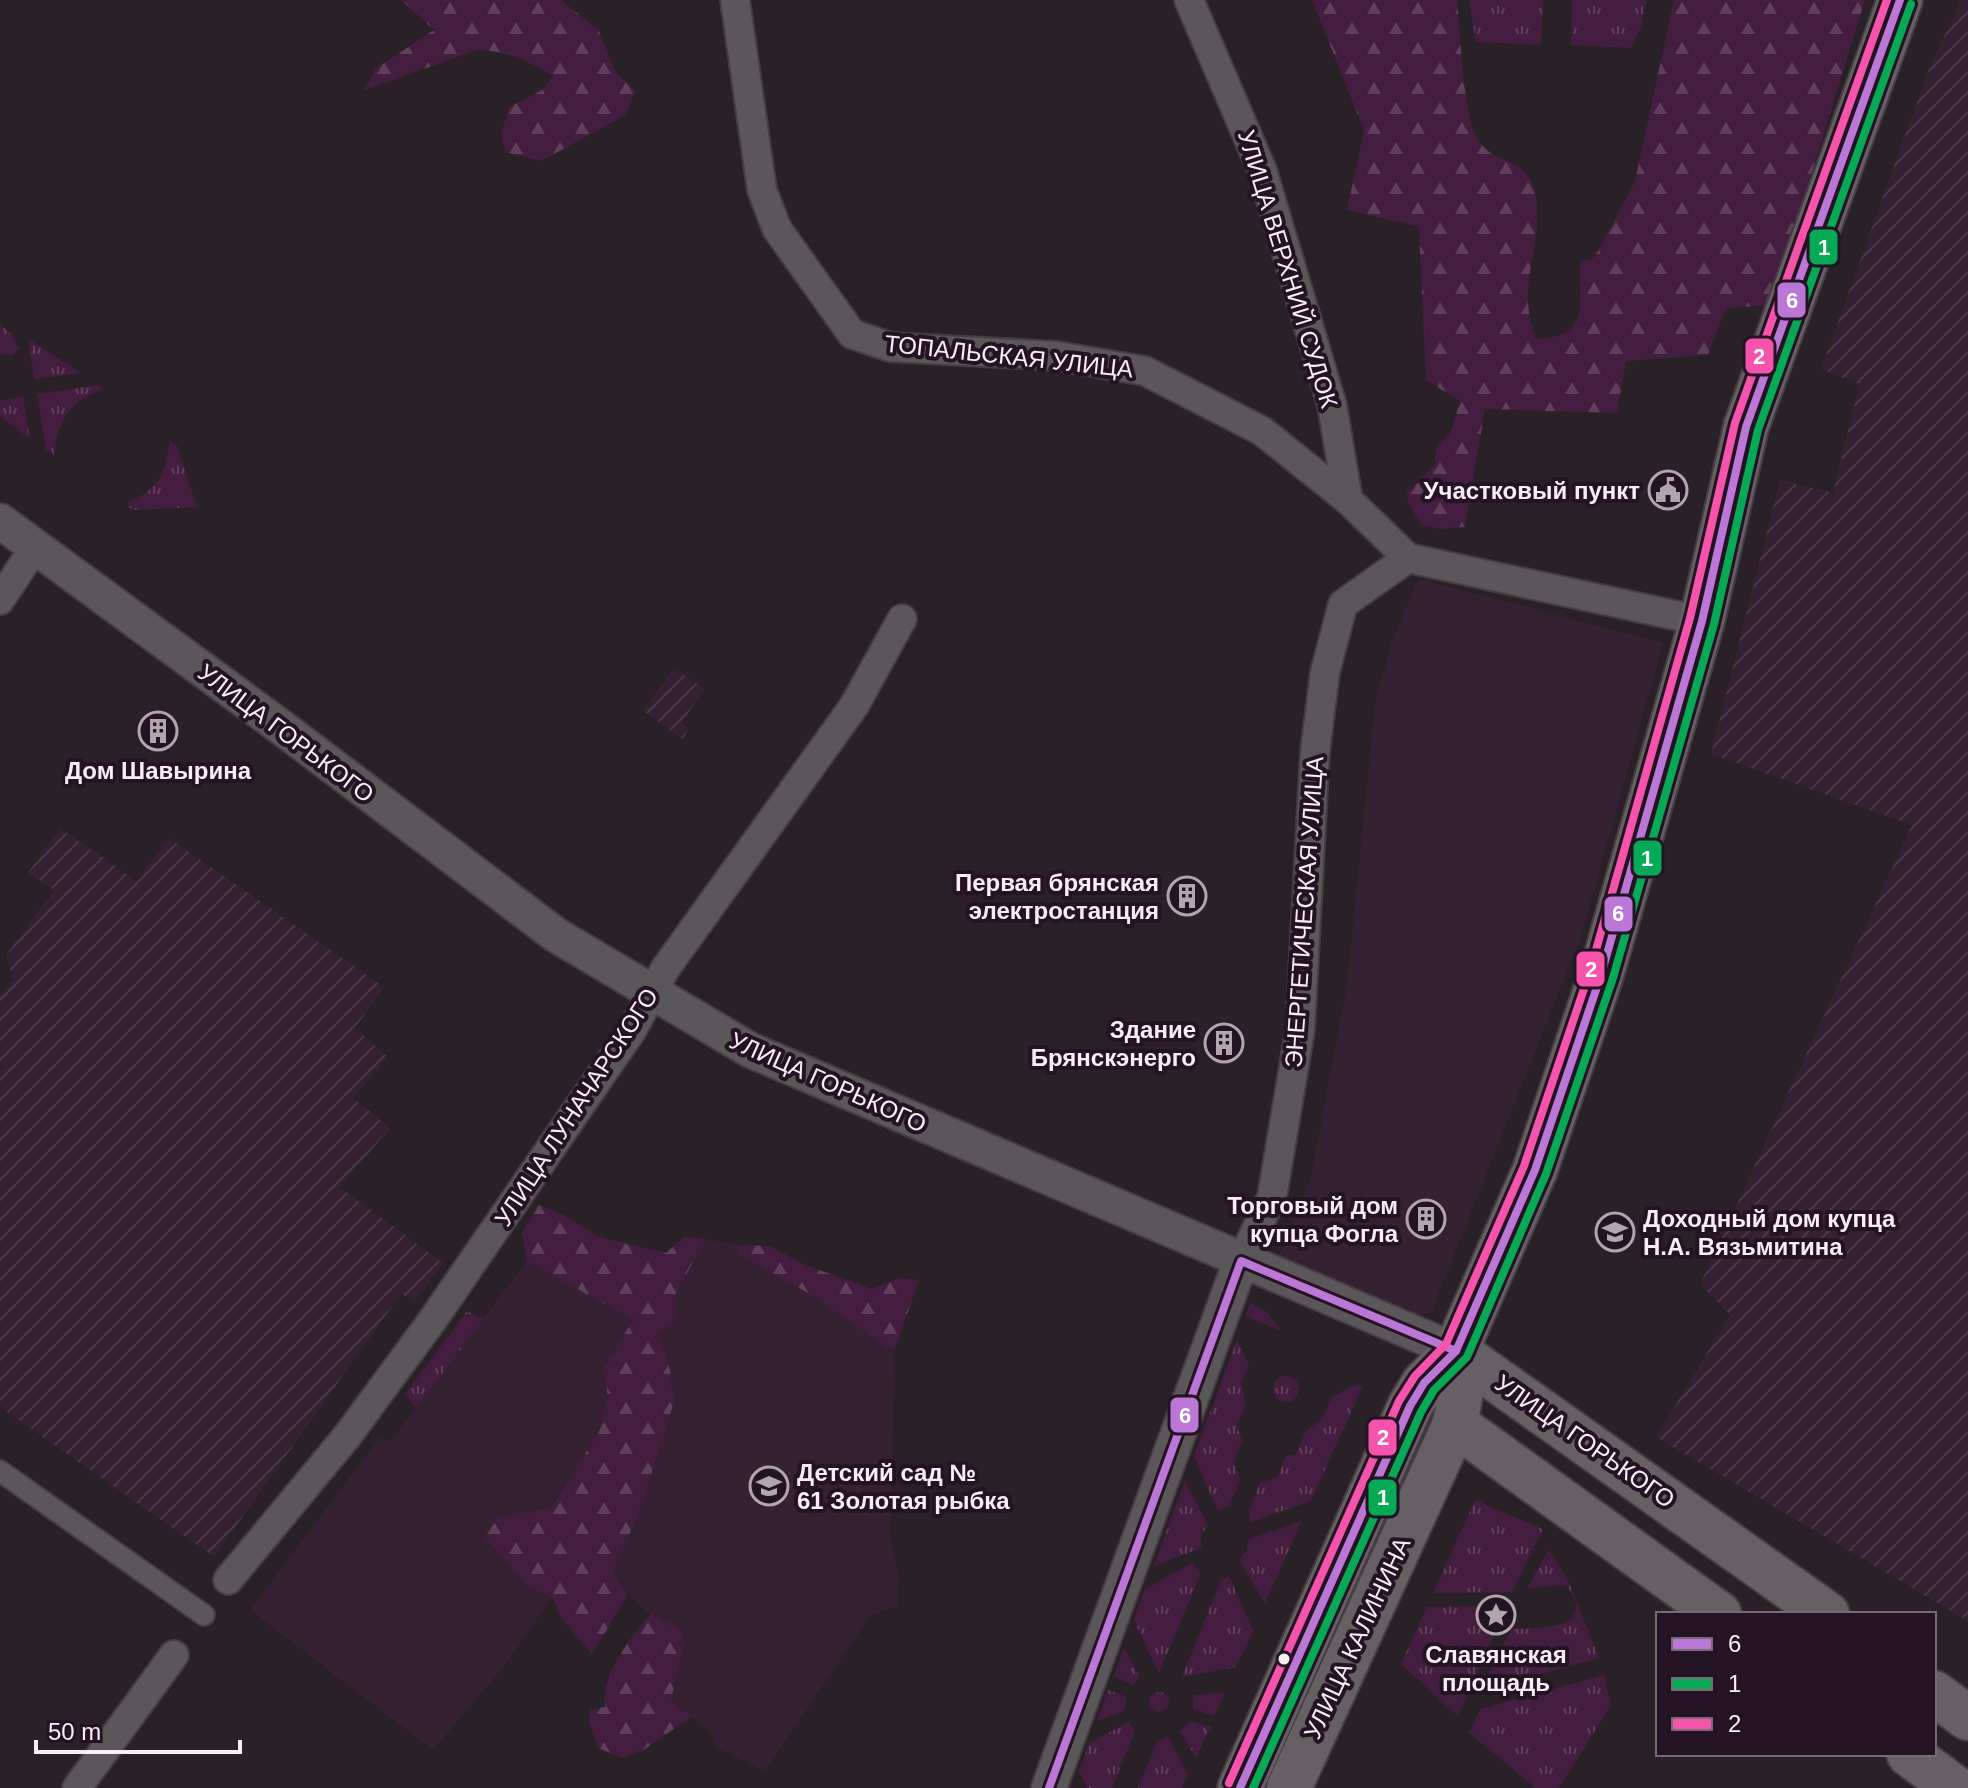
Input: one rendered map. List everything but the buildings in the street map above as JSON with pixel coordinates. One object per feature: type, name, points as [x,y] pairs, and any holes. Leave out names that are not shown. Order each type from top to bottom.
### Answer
[{"type":"main road","name":"УЛИЦА КАЛИНИНА","points":[[1240,1788],[1410,1406],[1424,1383],[1456,1351],[1535,1170],[1601,975],[1702,621],[1746,427],[1900,0]]},
{"type":"main road","name":"УЛИЦА КАЛИНИНА","points":[[1289,1788],[1455,1424],[1461,1391],[1456,1351]]},
{"type":"main road","name":"УЛИЦА ГОРЬКОГО","points":[[1456,1351],[1824,1612]]},
{"type":"main road","points":[[1455,1424],[1716,1612]]},
{"type":"main road","points":[[1936,1694],[1968,1718]]},
{"type":"main road","points":[[1912,1756],[1955,1788]]},
{"type":"street","name":"ТОПАЛЬСКАЯ УЛИЦА","points":[[735,0],[762,190],[777,229],[852,334],[890,347],[1057,356],[1145,371],[1262,431],[1348,500],[1408,558]]},
{"type":"street","name":"УЛИЦА ВЕРХНИЙ СУДОК","points":[[1189,0],[1262,170],[1332,405],[1348,500]]},
{"type":"street","name":"УЛИЦА ГОРЬКОГО","points":[[0,521],[556,935],[750,1050],[1456,1351]]},
{"type":"street","points":[[0,600],[35,547]]},
{"type":"street","points":[[1408,558],[1702,621]]},
{"type":"street","name":"ЭНЕРГЕТИЧЕСКАЯ УЛИЦА","points":[[1049,1788],[1241,1261],[1272,1197],[1300,1030],[1315,752],[1325,672],[1343,604],[1408,558]]},
{"type":"street","name":"УЛИЦА ЛУНАЧАРСКОГО","points":[[228,1580],[348,1435],[434,1318],[654,992],[665,969],[854,706],[902,619]]},
{"type":"street","points":[[0,1471],[204,1615]]},
{"type":"street","points":[[77,1788],[174,1655]]},
{"type":"shaded area","points":[[1961,0],[1968,0],[1968,1621],[1656,1437],[1730,1315],[1700,1284],[1912,825],[1711,754],[1780,480],[1833,493],[1859,384],[1821,369],[1928,71]]},
{"type":"shaded area","points":[[1419,579],[1663,643],[1582,934],[1431,1313],[1418,1314],[1279,1256],[1311,1177],[1347,985],[1375,705],[1393,637]]},
{"type":"shaded area","points":[[674,668],[705,689],[681,723],[689,729],[683,739],[643,711]]},
{"type":"shaded area","points":[[60,828],[137,881],[169,838],[384,987],[355,1028],[388,1057],[353,1098],[390,1128],[340,1187],[443,1263],[415,1301],[401,1294],[214,1557],[0,1407],[0,1072],[3,1067],[0,1064],[0,996],[13,980],[6,955],[54,890],[28,873]]},
{"type":"shaded area","name":"Детский сад № 61 Золотая рыбка","points":[[706,1239],[740,1245],[737,1254],[817,1298],[885,1347],[895,1349],[890,1536],[899,1575],[897,1606],[870,1616],[765,1771],[717,1748],[712,1744],[716,1738],[671,1701],[684,1641],[681,1630],[640,1607],[612,1571],[674,1402],[670,1370],[658,1333],[676,1318],[676,1293]]},
{"type":"shaded area","points":[[527,1261],[633,1320],[604,1367],[608,1399],[599,1431],[550,1508],[499,1518],[589,1544],[505,1665],[433,1750],[250,1610],[381,1437],[390,1442]]},
{"type":"green space","points":[[401,0],[561,0],[599,31],[615,72],[635,91],[626,115],[541,161],[505,152],[501,134],[509,107],[542,90],[553,76],[517,58],[477,50],[365,90],[375,69],[434,30]]},
{"type":"green space","points":[[1312,0],[1457,0],[1465,93],[1473,127],[1485,148],[1524,171],[1534,189],[1537,227],[1528,301],[1530,320],[1537,339],[1554,337],[1574,325],[1580,304],[1580,261],[1592,259],[1598,251],[1635,181],[1674,0],[1865,0],[1771,305],[1726,308],[1708,355],[1626,361],[1617,413],[1485,409],[1465,527],[1439,529],[1422,525],[1408,503],[1407,493],[1435,465],[1436,447],[1450,434],[1460,401],[1426,380],[1419,227],[1347,210],[1364,130]]},
{"type":"green space","points":[[1469,0],[1543,0],[1541,45],[1476,42]]},
{"type":"green space","points":[[1572,0],[1647,0],[1640,30],[1631,48],[1571,45]]},
{"type":"green space","points":[[0,324],[12,335],[19,348],[13,356],[0,353]]},
{"type":"green space","points":[[28,339],[81,373],[34,379]]},
{"type":"green space","points":[[99,385],[102,390],[81,400],[67,414],[58,433],[54,456],[46,449],[37,394]]},
{"type":"green space","points":[[23,396],[30,439],[0,416],[0,401]]},
{"type":"green space","points":[[170,441],[177,446],[197,507],[132,510],[127,505],[151,489],[160,477]]},
{"type":"green space","points":[[539,1205],[562,1214],[599,1237],[666,1253],[684,1237],[706,1239],[676,1293],[676,1318],[658,1333],[670,1370],[674,1402],[638,1516],[612,1571],[628,1595],[592,1654],[561,1618],[552,1597],[525,1584],[485,1537],[498,1518],[551,1508],[599,1431],[608,1399],[604,1367],[633,1320],[527,1261],[522,1233]]},
{"type":"green space","points":[[740,1245],[769,1246],[803,1264],[872,1289],[900,1278],[919,1280],[895,1349],[885,1347],[817,1298],[737,1254]]},
{"type":"green space","points":[[1250,1303],[1267,1312],[1282,1331],[1245,1316]]},
{"type":"green space","points":[[467,1311],[484,1319],[416,1408],[405,1394]]},
{"type":"green space","points":[[1237,1340],[1249,1365],[1241,1383],[1246,1404],[1237,1425],[1242,1441],[1234,1462],[1240,1480],[1229,1506],[1218,1511],[1194,1456]]},
{"type":"green space","points":[[1286,1376],[1295,1380],[1299,1389],[1295,1398],[1286,1402],[1277,1398],[1273,1389],[1277,1380]]},
{"type":"green space","points":[[1358,1383],[1362,1388],[1311,1501],[1250,1522],[1249,1511],[1260,1483],[1278,1477],[1286,1456],[1296,1454],[1306,1431],[1322,1419],[1332,1397]]},
{"type":"green space","points":[[1185,1481],[1208,1526],[1201,1534],[1201,1548],[1154,1566]]},
{"type":"green space","points":[[1475,1500],[1543,1529],[1512,1592],[1433,1593]]},
{"type":"green space","points":[[1302,1521],[1265,1603],[1239,1560],[1247,1550],[1248,1539]]},
{"type":"green space","points":[[1549,1550],[1568,1580],[1599,1658],[1481,1690],[1511,1629],[1562,1624],[1571,1619],[1576,1611],[1575,1600],[1566,1585],[1527,1588]]},
{"type":"green space","points":[[1192,1563],[1201,1573],[1159,1673],[1134,1620],[1145,1589]]},
{"type":"green space","points":[[1229,1576],[1253,1631],[1236,1667],[1182,1677],[1221,1580]]},
{"type":"green space","points":[[1506,1606],[1458,1716],[1401,1664],[1427,1607]]},
{"type":"green space","points":[[651,1613],[681,1630],[684,1641],[671,1701],[691,1717],[642,1751],[623,1758],[598,1748],[589,1722],[590,1710],[605,1707],[605,1694],[613,1669]]},
{"type":"green space","points":[[1124,1648],[1140,1677],[1133,1685],[1114,1676]]},
{"type":"green space","points":[[1604,1675],[1611,1705],[1559,1788],[1536,1788],[1469,1733],[1481,1709]]},
{"type":"green space","points":[[1108,1690],[1127,1697],[1124,1711],[1097,1721]]},
{"type":"green space","points":[[1159,1692],[1166,1695],[1169,1702],[1166,1709],[1159,1712],[1152,1709],[1149,1702],[1152,1695]]},
{"type":"green space","points":[[1225,1693],[1214,1716],[1193,1709],[1193,1695]]},
{"type":"green space","points":[[1190,1721],[1210,1727],[1196,1758],[1180,1731]]},
{"type":"green space","points":[[1129,1722],[1135,1731],[1112,1788],[1087,1788],[1079,1772],[1089,1743]]},
{"type":"green space","points":[[1168,1737],[1188,1775],[1182,1788],[1138,1788],[1157,1741]]},
{"type":"transit line","name":"2","points":[[1229,1783],[1399,1401],[1415,1376],[1446,1344],[1524,1166],[1590,971],[1690,618],[1735,423],[1887,0]]},
{"type":"transit line","name":"6","points":[[1240,1788],[1410,1406],[1424,1383],[1456,1351],[1535,1170],[1601,975],[1702,621],[1746,427],[1900,0]]},
{"type":"transit line","name":"1","points":[[1253,1788],[1421,1412],[1434,1390],[1467,1357],[1546,1174],[1613,978],[1714,624],[1758,430],[1911,4]]},
{"type":"transit line","name":"6","points":[[1049,1788],[1241,1261],[1456,1351]]},
{"type":"place","name":"Участковый пункт","points":[[1668,490]]},
{"type":"place","name":"Дом Шавырина","points":[[158,731]]},
{"type":"place","name":"Первая брянская электростанция","points":[[1187,896]]},
{"type":"place","name":"Здание Брянскэнерго","points":[[1224,1043]]},
{"type":"place","name":"Торговый дом купца Фогла","points":[[1426,1219]]},
{"type":"place","name":"Доходный дом купца Н.А. Вязьмитина","points":[[1615,1232]]},
{"type":"place","name":"Детский сад № 61 Золотая рыбка","points":[[769,1486]]},
{"type":"place","name":"Славянская площадь","points":[[1496,1615]]}]
